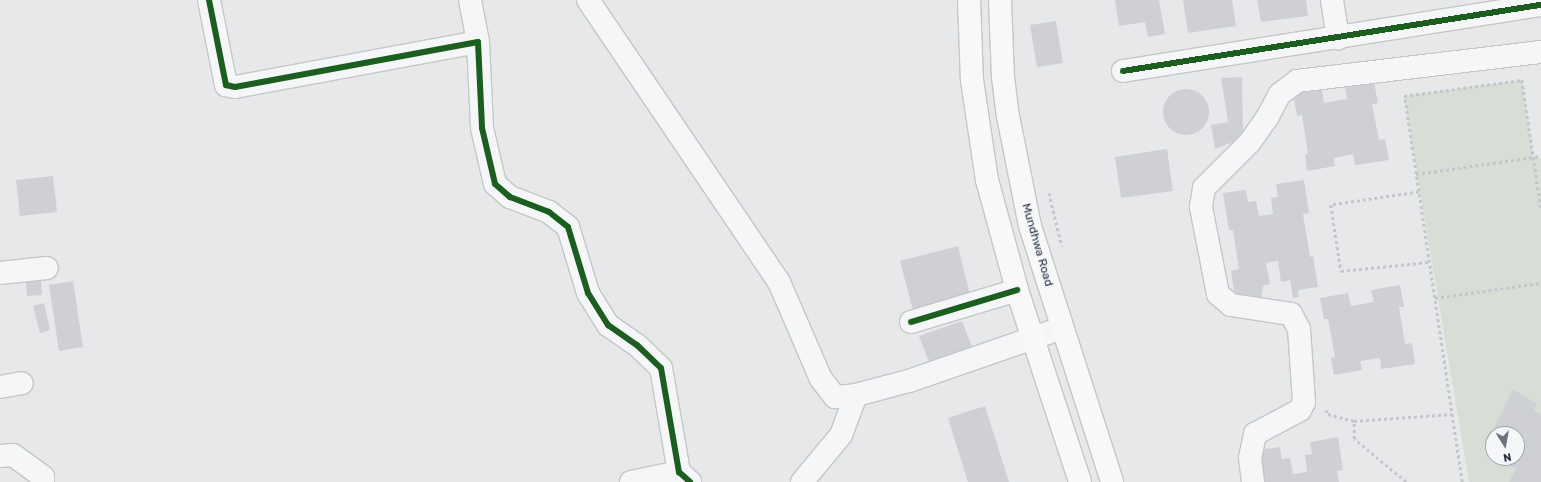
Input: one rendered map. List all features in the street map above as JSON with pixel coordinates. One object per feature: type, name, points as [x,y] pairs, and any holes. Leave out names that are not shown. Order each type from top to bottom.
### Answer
[{"type":"highway","points":[[969,0],[972,80],[979,128],[998,226],[1017,290],[1080,482]]},
{"type":"highway","name":"Mundhwa Road","points":[[1000,0],[1003,77],[1018,174],[1030,226],[1112,482]]},
{"type":"street","points":[[209,0],[226,85],[235,87],[478,42]]},
{"type":"street","points":[[470,0],[478,42],[482,128],[495,184],[510,196],[549,212],[568,226],[588,293],[608,325],[637,345],[661,368],[684,477],[631,482]]},
{"type":"street","points":[[588,0],[779,282],[821,379],[835,397],[856,396],[909,381],[1062,328]]},
{"type":"street","points":[[1332,0],[1338,39]]},
{"type":"street","points":[[1123,72],[1338,39],[1541,5]]},
{"type":"street","points":[[1253,482],[1250,458],[1255,434],[1300,410],[1304,402],[1299,329],[1291,314],[1231,305],[1218,294],[1201,207],[1204,188],[1250,142],[1267,118],[1280,94],[1297,81],[1541,52]]},
{"type":"street","points":[[0,273],[47,268]]},
{"type":"street","points":[[911,322],[1017,290]]},
{"type":"street","points":[[0,387],[22,383]]},
{"type":"street","points":[[802,482],[841,435],[856,396]]},
{"type":"street","points":[[0,456],[13,455],[43,477],[43,482]]},
{"type":"path","points":[[1462,482],[1404,96],[1522,80],[1541,208]]},
{"type":"path","points":[[1416,174],[1541,156]]},
{"type":"path","points":[[1419,192],[1331,205],[1341,271],[1429,262]]},
{"type":"path","points":[[1435,298],[1541,283]]},
{"type":"path","points":[[1406,482],[1354,439],[1354,421],[1452,414]]},
{"type":"shaded area","points":[[1522,80],[1533,157],[1541,158],[1541,482],[1469,482],[1404,96]]},
{"type":"building","points":[[1115,0],[1159,0],[1165,34],[1148,37],[1145,22],[1119,26]]},
{"type":"building","points":[[1183,0],[1232,0],[1236,26],[1188,33]]},
{"type":"building","points":[[1257,0],[1306,0],[1308,16],[1261,22]]},
{"type":"building","points":[[1056,21],[1063,63],[1037,67],[1030,25]]},
{"type":"building","points":[[1242,77],[1243,138],[1215,149],[1211,125],[1228,122],[1221,78]]},
{"type":"building","points":[[1374,82],[1378,103],[1372,104],[1379,140],[1385,139],[1389,160],[1355,165],[1353,154],[1334,158],[1335,166],[1307,171],[1305,154],[1308,154],[1302,115],[1297,116],[1293,94],[1322,89],[1324,103],[1347,99],[1345,86]]},
{"type":"building","points":[[1191,89],[1195,90],[1205,99],[1208,103],[1208,121],[1199,131],[1191,135],[1181,135],[1173,131],[1164,121],[1163,107],[1167,99],[1177,90]]},
{"type":"building","points":[[1167,149],[1173,191],[1121,198],[1115,157]]},
{"type":"building","points":[[53,176],[57,212],[20,216],[16,180]]},
{"type":"building","points":[[1304,180],[1309,213],[1303,214],[1310,257],[1313,256],[1318,287],[1298,290],[1299,297],[1293,298],[1290,280],[1281,282],[1278,261],[1266,263],[1270,284],[1263,286],[1261,302],[1253,303],[1252,296],[1235,298],[1231,271],[1239,269],[1233,230],[1229,230],[1223,193],[1246,190],[1248,202],[1256,201],[1259,216],[1273,214],[1271,198],[1278,197],[1276,184]]},
{"type":"building","points":[[958,246],[971,299],[914,314],[900,261]]},
{"type":"building","points":[[41,280],[42,295],[27,296],[26,281]]},
{"type":"building","points":[[73,281],[83,347],[59,351],[49,285]]},
{"type":"building","points":[[1400,285],[1404,307],[1399,307],[1405,344],[1412,343],[1415,364],[1381,369],[1380,358],[1360,361],[1362,370],[1334,375],[1331,358],[1335,357],[1328,319],[1324,319],[1320,298],[1348,293],[1351,306],[1374,302],[1371,290]]},
{"type":"building","points":[[44,303],[50,330],[40,333],[33,306]]},
{"type":"building","points":[[962,321],[974,352],[931,367],[919,336]]},
{"type":"building","points":[[1513,389],[1537,404],[1534,410],[1541,415],[1541,482],[1509,482],[1516,469],[1511,466],[1525,466],[1525,426],[1495,426]]},
{"type":"building","points":[[985,406],[1009,482],[968,482],[948,418]]},
{"type":"building","points":[[1338,437],[1343,470],[1337,471],[1339,482],[1262,482],[1257,450],[1280,447],[1282,459],[1290,458],[1293,474],[1307,472],[1305,455],[1312,454],[1310,442]]},
{"type":"cycle path","points":[[209,0],[226,85],[235,87],[478,42],[482,128],[495,184],[510,197],[549,212],[568,227],[588,293],[608,325],[637,345],[661,368],[679,472],[690,482]]},
{"type":"cycle path","points":[[1123,71],[1541,5]]},
{"type":"cycle path","points":[[911,322],[1017,290]]}]
